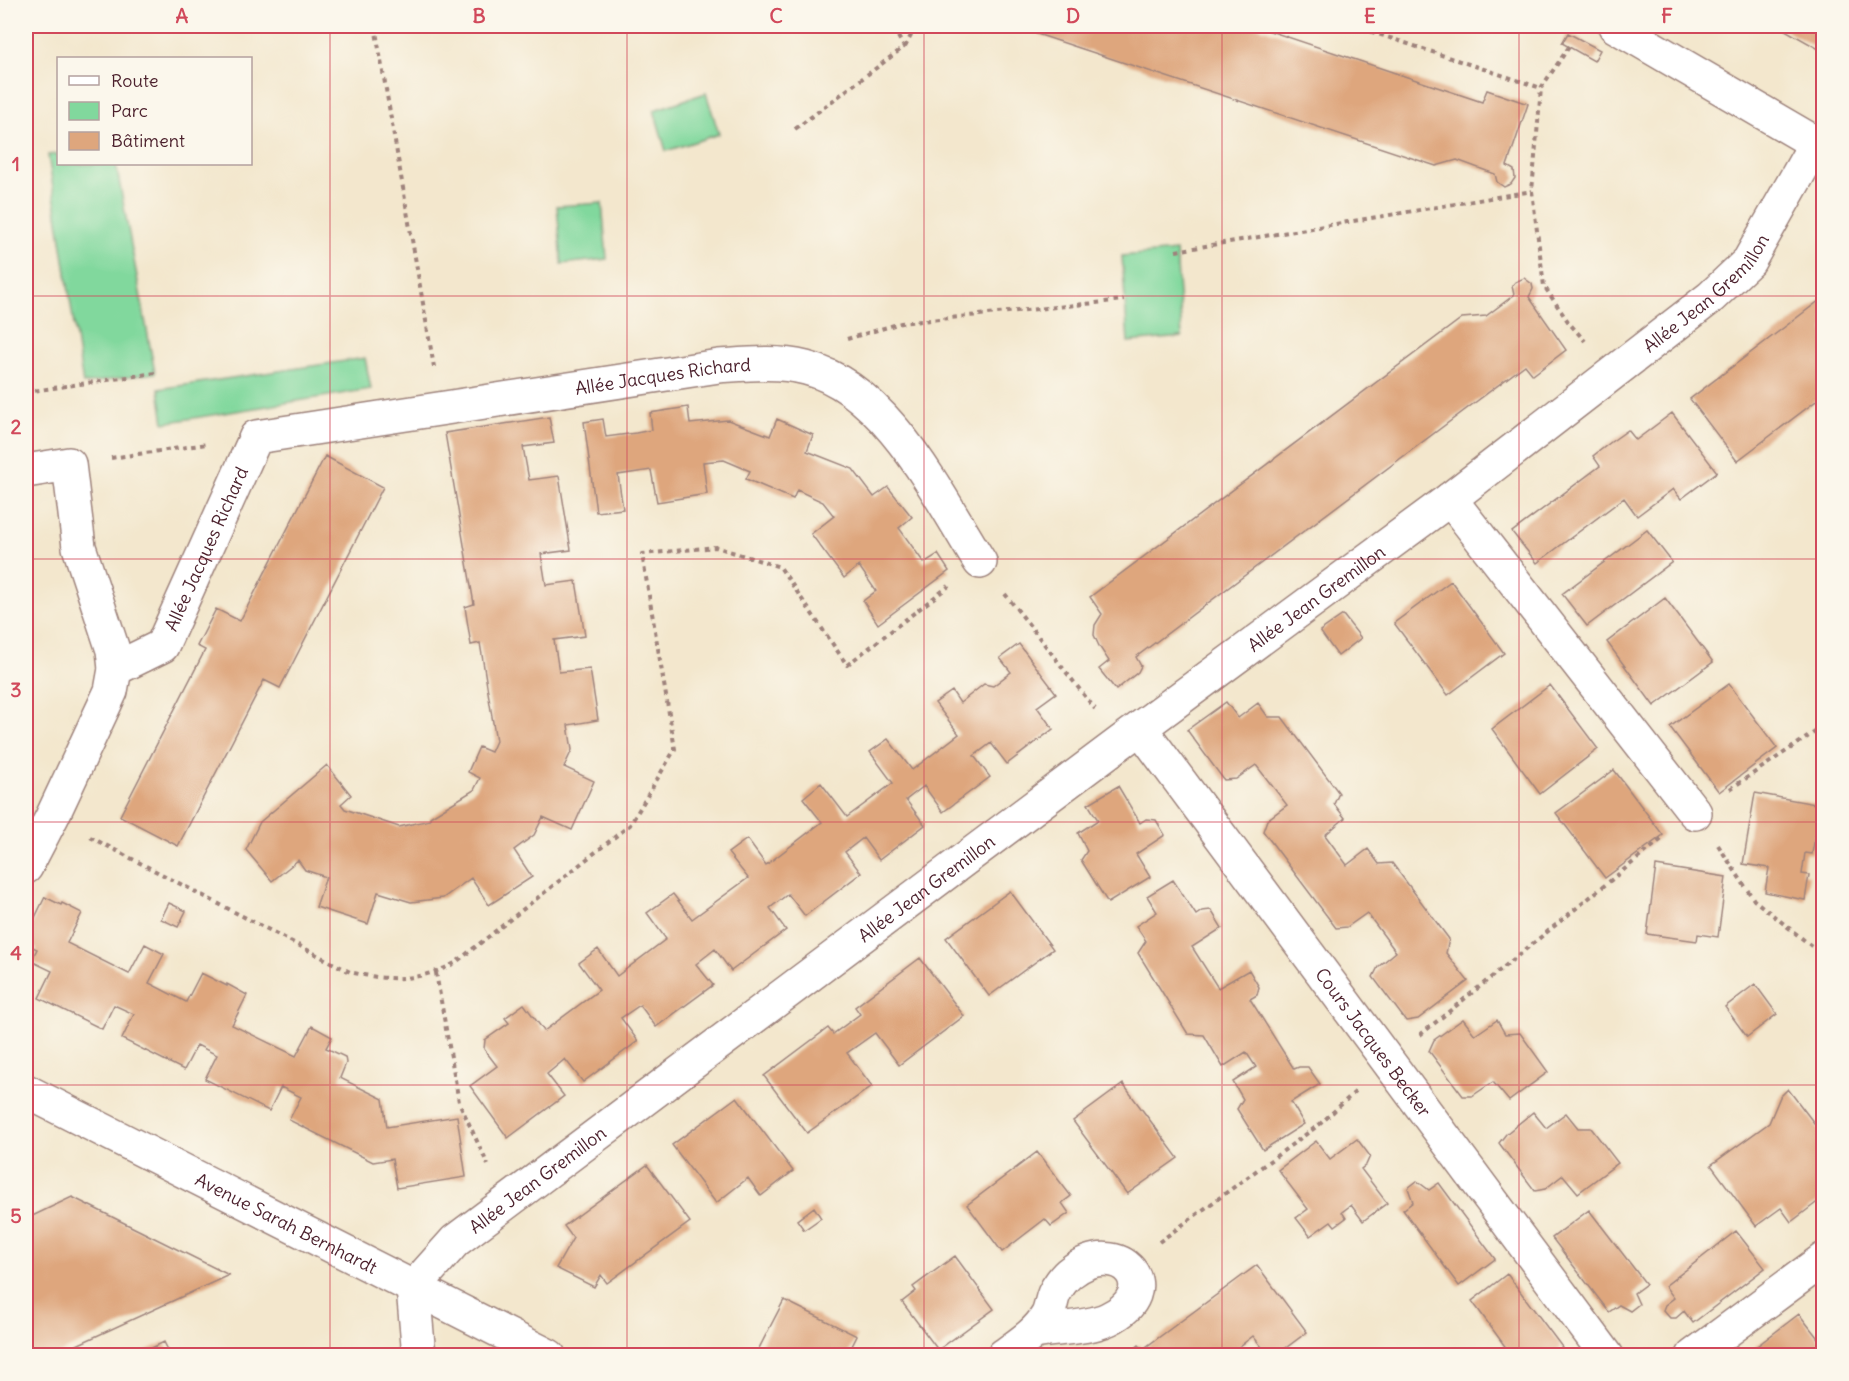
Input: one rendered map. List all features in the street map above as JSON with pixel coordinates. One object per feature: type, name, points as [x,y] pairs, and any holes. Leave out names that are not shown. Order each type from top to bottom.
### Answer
[{"type":"street","points":[[1615,26],[1652,35],[1818,146]]},
{"type":"street","name":"Allée Jean Gremillon","points":[[413,1288],[455,1241],[1450,499],[1712,297],[1749,261],[1808,157],[1818,146]]},
{"type":"street","name":"Allée Jacques Richard","points":[[115,669],[162,646],[256,437],[719,366],[765,362],[807,369],[843,384],[873,407],[904,441],[980,562]]},
{"type":"street","points":[[26,471],[69,464],[80,547],[113,650],[115,669],[111,691],[26,867]]},
{"type":"street","points":[[1450,499],[1695,813]]},
{"type":"street","name":"Cours Jacques Becker","points":[[1131,735],[1387,1062],[1607,1356]]},
{"type":"street","name":"Avenue Sarah Bernhardt","points":[[26,1091],[549,1356]]},
{"type":"street","points":[[1003,1356],[1035,1332],[1048,1314],[1054,1294],[1069,1273],[1089,1261],[1112,1259],[1127,1266],[1135,1279],[1136,1289],[1130,1303],[1108,1319],[1084,1326],[1035,1332]]},
{"type":"street","points":[[1693,1356],[1824,1259]]},
{"type":"street","points":[[413,1288],[418,1356]]},
{"type":"path","points":[[375,26],[442,409]]},
{"type":"path","points":[[892,26],[904,47]]},
{"type":"path","points":[[795,129],[904,47],[916,26]]},
{"type":"path","points":[[1354,26],[1542,88]]},
{"type":"path","points":[[1569,47],[1542,88],[1532,191],[1544,286],[1569,323],[1614,373]]},
{"type":"path","points":[[1176,251],[1532,191]]},
{"type":"path","points":[[901,324],[1124,300]]},
{"type":"path","points":[[26,392],[155,373]]},
{"type":"path","name":"Allée Jacques Richard","points":[[69,464],[256,437]]},
{"type":"path","points":[[51,816],[350,972],[376,978],[403,979],[436,973],[455,963],[630,825],[675,749],[642,554],[716,547],[780,567],[847,665],[980,562],[1131,735]]},
{"type":"path","points":[[1127,1266],[1320,1124],[1387,1062],[1695,813],[1824,726]]},
{"type":"path","points":[[1695,813],[1754,900],[1824,956]]},
{"type":"path","points":[[436,973],[459,1102],[489,1166],[480,1173]]},
{"type":"green space","points":[[706,93],[719,134],[666,151],[654,110]]},
{"type":"green space","points":[[57,154],[57,165],[116,165],[155,373],[83,384],[48,155]]},
{"type":"green space","points":[[602,203],[607,259],[562,264],[557,206]]},
{"type":"green space","points":[[1176,251],[1182,337],[1128,342],[1122,256]]},
{"type":"green space","points":[[365,358],[371,389],[164,423],[159,389]]},
{"type":"building","points":[[1013,26],[1255,26],[1482,102],[1487,90],[1528,104],[1507,166],[1514,170],[1515,178],[1511,184],[1504,187],[1497,182],[1495,174],[1457,160],[1436,166]]},
{"type":"building","points":[[1778,26],[1824,26],[1824,52]]},
{"type":"building","points":[[1568,33],[1600,50],[1594,61],[1562,43]]},
{"type":"building","points":[[1524,278],[1532,284],[1533,289],[1529,297],[1566,350],[1533,375],[1525,365],[1136,657],[1141,666],[1138,672],[1116,690],[1099,669],[1109,661],[1094,635],[1095,625],[1102,614],[1090,597],[1462,318],[1486,316],[1514,295],[1512,286]]},
{"type":"building","points":[[1824,297],[1824,395],[1737,461],[1690,399]]},
{"type":"building","points":[[688,407],[690,424],[728,420],[770,436],[777,419],[813,435],[807,451],[853,469],[874,497],[888,487],[912,517],[899,528],[924,563],[938,554],[949,571],[878,624],[863,601],[876,591],[859,566],[844,578],[811,534],[834,516],[823,502],[797,490],[793,499],[746,479],[750,471],[724,460],[703,462],[707,494],[657,502],[651,470],[618,475],[623,509],[596,512],[584,422],[603,419],[606,437],[636,433],[652,430],[650,413]]},
{"type":"building","points":[[1672,413],[1717,472],[1681,499],[1673,489],[1637,516],[1624,498],[1537,563],[1512,532],[1600,466],[1593,456],[1611,442],[1628,430],[1636,440]]},
{"type":"building","points":[[549,417],[554,443],[523,447],[529,480],[559,476],[571,550],[541,554],[546,585],[576,581],[585,636],[554,640],[559,672],[590,669],[598,720],[568,725],[572,750],[564,767],[594,781],[572,830],[543,817],[534,835],[514,850],[532,877],[489,905],[471,878],[443,898],[411,902],[378,892],[368,924],[316,907],[326,877],[305,870],[298,860],[272,881],[246,850],[260,822],[327,765],[351,795],[341,804],[345,809],[399,827],[430,820],[430,817],[474,790],[480,778],[468,772],[479,747],[491,752],[496,741],[480,643],[471,645],[465,607],[474,604],[445,433]]},
{"type":"building","points":[[325,456],[383,487],[280,688],[264,680],[178,846],[120,816],[205,650],[197,646],[216,609],[240,621]]},
{"type":"building","points":[[1647,530],[1672,562],[1587,626],[1562,594]]},
{"type":"building","points":[[26,566],[33,608],[26,609]]},
{"type":"building","points":[[1451,581],[1504,653],[1448,695],[1394,623]]},
{"type":"building","points":[[1665,598],[1713,662],[1654,706],[1607,642]]},
{"type":"building","points":[[1343,615],[1361,638],[1338,656],[1320,631]]},
{"type":"building","points":[[1019,644],[1056,693],[1037,707],[1053,729],[1007,764],[991,743],[974,756],[990,777],[943,812],[924,786],[906,800],[925,825],[879,860],[863,838],[845,852],[861,873],[805,916],[788,894],[770,908],[786,930],[731,971],[715,949],[696,964],[713,985],[656,1027],[640,1005],[621,1018],[638,1041],[583,1082],[565,1059],[547,1074],[564,1096],[508,1138],[470,1086],[497,1066],[484,1049],[485,1040],[509,1023],[505,1018],[524,1004],[544,1031],[599,990],[579,963],[598,949],[617,976],[666,939],[647,913],[673,894],[692,919],[748,878],[728,853],[747,839],[766,865],[822,822],[803,798],[821,783],[847,817],[893,783],[870,752],[888,739],[912,770],[959,734],[935,703],[952,691],[960,703],[984,684],[993,686],[1011,672],[1000,658]]},
{"type":"building","points":[[1729,684],[1777,748],[1719,792],[1670,727]]},
{"type":"building","points":[[1550,685],[1598,749],[1540,794],[1492,729]]},
{"type":"building","points":[[1226,702],[1238,718],[1258,703],[1268,717],[1282,717],[1339,793],[1334,804],[1345,818],[1325,835],[1347,865],[1368,849],[1379,864],[1392,863],[1449,939],[1446,953],[1468,981],[1418,1019],[1406,1021],[1373,977],[1378,967],[1396,952],[1367,913],[1347,927],[1336,928],[1263,831],[1267,820],[1287,805],[1256,765],[1236,779],[1224,780],[1187,730]]},
{"type":"building","points":[[1614,770],[1663,835],[1605,878],[1556,813]]},
{"type":"building","points":[[1118,786],[1140,823],[1146,819],[1156,820],[1165,835],[1136,854],[1150,877],[1108,903],[1081,860],[1087,851],[1078,833],[1098,820],[1088,804]]},
{"type":"building","points":[[1755,793],[1821,805],[1812,854],[1805,853],[1802,874],[1809,875],[1805,900],[1765,892],[1769,868],[1743,864]]},
{"type":"building","points":[[1656,866],[1726,877],[1718,937],[1698,934],[1697,941],[1647,934]]},
{"type":"building","points":[[1173,880],[1196,915],[1202,911],[1211,910],[1222,928],[1192,947],[1218,988],[1249,970],[1259,987],[1257,995],[1250,999],[1294,1069],[1308,1067],[1320,1084],[1291,1102],[1304,1124],[1263,1150],[1237,1109],[1243,1099],[1233,1082],[1256,1067],[1246,1052],[1223,1067],[1204,1035],[1188,1034],[1138,953],[1146,941],[1136,926],[1157,912],[1147,896]]},
{"type":"building","points":[[1010,891],[1053,949],[989,996],[946,938]]},
{"type":"building","points":[[45,897],[82,913],[67,943],[129,974],[145,944],[164,954],[149,983],[186,1002],[201,973],[247,995],[232,1025],[296,1056],[312,1026],[332,1037],[326,1048],[345,1057],[346,1063],[340,1078],[383,1099],[387,1127],[457,1116],[466,1177],[397,1188],[392,1159],[373,1162],[289,1120],[301,1097],[281,1087],[269,1111],[205,1079],[217,1055],[197,1045],[184,1070],[122,1039],[134,1014],[114,1005],[102,1029],[39,998],[52,971],[31,961],[37,949],[26,944],[26,936]]},
{"type":"building","points":[[169,903],[186,911],[178,927],[161,919]]},
{"type":"building","points":[[920,958],[964,1016],[899,1065],[875,1033],[847,1053],[872,1086],[807,1133],[764,1076],[828,1028],[833,1034],[860,1014],[855,1007]]},
{"type":"building","points":[[1755,984],[1777,1014],[1747,1037],[1725,1007]]},
{"type":"building","points":[[1463,1019],[1475,1035],[1497,1020],[1505,1034],[1520,1033],[1548,1072],[1509,1101],[1493,1082],[1472,1096],[1463,1096],[1429,1051],[1434,1040]]},
{"type":"building","points":[[1123,1084],[1178,1158],[1127,1194],[1073,1121]]},
{"type":"building","points":[[1788,1089],[1824,1136],[1824,1197],[1791,1222],[1781,1208],[1756,1226],[1711,1165],[1769,1123],[1780,1097]]},
{"type":"building","points":[[737,1097],[793,1171],[761,1196],[748,1178],[716,1203],[672,1145]]},
{"type":"building","points":[[1533,1112],[1546,1128],[1566,1113],[1578,1128],[1591,1128],[1618,1163],[1578,1193],[1563,1175],[1545,1189],[1535,1191],[1499,1143],[1506,1134]]},
{"type":"building","points":[[1357,1139],[1370,1156],[1366,1165],[1361,1169],[1387,1203],[1363,1221],[1351,1205],[1342,1212],[1346,1218],[1335,1226],[1331,1221],[1310,1236],[1296,1218],[1308,1209],[1278,1170],[1316,1141],[1330,1159]]},
{"type":"building","points":[[1037,1152],[1071,1196],[1062,1203],[1069,1213],[1051,1226],[1045,1219],[1002,1252],[967,1205]]},
{"type":"building","points":[[647,1165],[690,1222],[607,1283],[601,1275],[594,1287],[556,1268],[573,1238],[564,1226]]},
{"type":"building","points":[[1417,1181],[1429,1190],[1439,1183],[1495,1259],[1459,1286],[1403,1210],[1413,1202],[1408,1188]]},
{"type":"building","points":[[72,1197],[229,1275],[53,1356],[26,1356],[26,1219]]},
{"type":"building","points":[[814,1207],[821,1218],[804,1230],[797,1220]]},
{"type":"building","points":[[1589,1210],[1646,1284],[1634,1293],[1639,1304],[1630,1311],[1619,1305],[1609,1312],[1552,1238]]},
{"type":"building","points":[[1736,1231],[1765,1268],[1693,1323],[1684,1311],[1676,1318],[1670,1318],[1663,1310],[1665,1305],[1674,1298],[1665,1286]]},
{"type":"building","points":[[955,1256],[994,1309],[938,1350],[902,1302],[916,1291],[913,1287]]},
{"type":"building","points":[[1257,1265],[1307,1332],[1275,1356],[1269,1356],[1253,1336],[1227,1356],[1126,1356],[1139,1345],[1143,1349]]},
{"type":"building","points":[[1507,1274],[1562,1347],[1550,1356],[1512,1356],[1472,1301]]},
{"type":"building","points":[[784,1300],[857,1336],[847,1356],[755,1356]]},
{"type":"building","points":[[1799,1314],[1824,1346],[1822,1356],[1744,1356]]},
{"type":"building","points":[[164,1342],[171,1356],[135,1356]]}]
